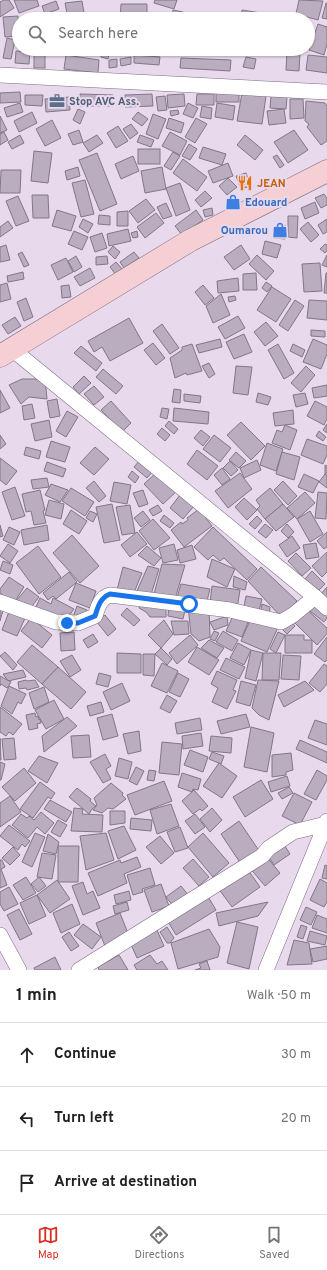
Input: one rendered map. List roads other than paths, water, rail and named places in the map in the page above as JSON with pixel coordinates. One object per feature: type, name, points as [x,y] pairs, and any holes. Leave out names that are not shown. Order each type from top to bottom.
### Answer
[{"type":"main road","points":[[6,353],[191,240],[327,171]]},
{"type":"street","points":[[0,75],[327,92]]},
{"type":"street","points":[[6,353],[327,608]]},
{"type":"street","points":[[0,602],[56,622],[78,623],[95,616],[101,600],[110,594],[230,610],[281,622],[293,615],[315,597]]},
{"type":"street","points":[[80,970],[262,856],[269,848],[293,832],[326,822]]},
{"type":"street","points":[[266,970],[326,822]]},
{"type":"street","points":[[0,935],[19,970]]},
{"type":"place","name":"Stop AVC Ass.","points":[[57,101]]},
{"type":"place","name":"JEAN","points":[[245,183]]},
{"type":"place","name":"Edouard","points":[[233,202]]},
{"type":"place","name":"Oumarou","points":[[280,230]]}]
